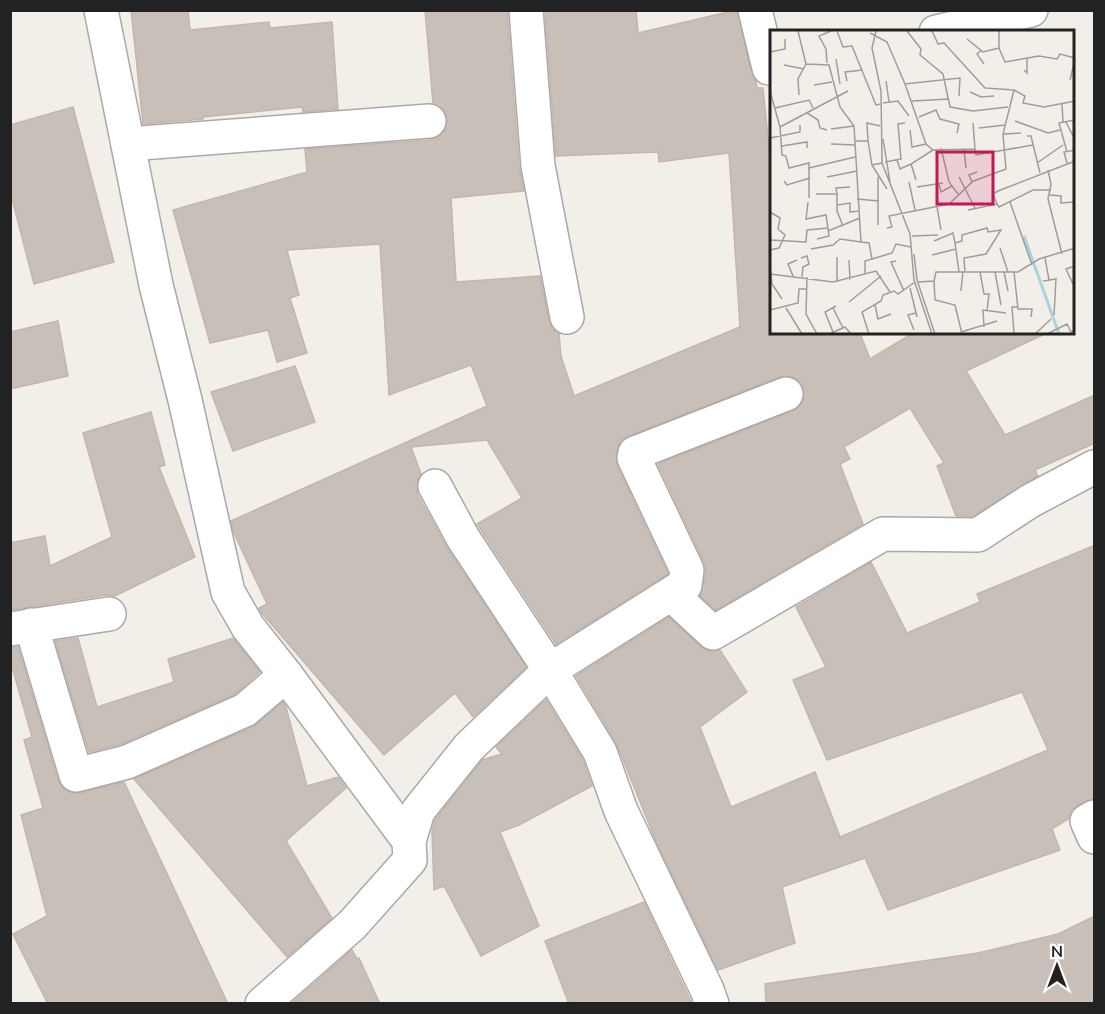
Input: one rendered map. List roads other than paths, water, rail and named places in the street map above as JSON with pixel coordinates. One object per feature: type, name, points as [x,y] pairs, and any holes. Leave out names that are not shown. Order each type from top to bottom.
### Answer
[{"type":"street","points":[[101,10],[156,285],[185,400],[228,592],[248,627],[408,841]]},
{"type":"street","points":[[526,10],[538,166],[567,317]]},
{"type":"street","points":[[755,10],[770,72]]},
{"type":"street","points":[[945,30],[1031,10]]},
{"type":"street","points":[[128,144],[429,121]]},
{"type":"street","points":[[262,1004],[352,925],[410,860],[408,841],[418,811],[469,747],[550,670],[685,585],[687,570],[634,458],[635,453],[786,394]]},
{"type":"street","points":[[671,594],[713,633],[883,534],[978,535],[1030,501],[1095,467]]},
{"type":"street","points":[[435,486],[463,538],[550,670],[600,752],[621,812],[712,1004]]},
{"type":"street","points":[[109,614],[21,627],[76,775],[127,762],[244,710],[286,675]]},
{"type":"street","points":[[1095,817],[1087,821],[1095,837]]}]
